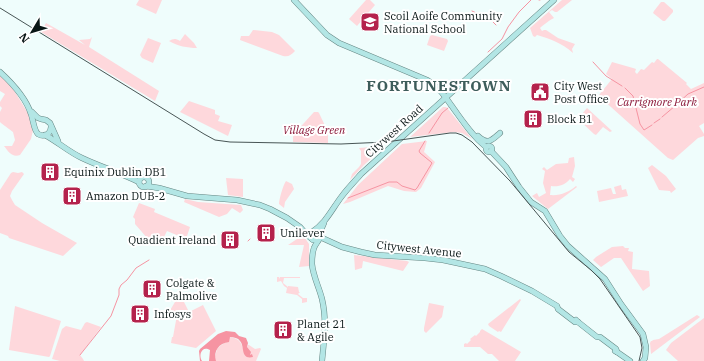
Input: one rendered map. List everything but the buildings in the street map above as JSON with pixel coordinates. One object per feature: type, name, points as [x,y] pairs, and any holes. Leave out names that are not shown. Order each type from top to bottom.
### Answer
[{"type":"street","points":[[294,0],[332,39],[427,80],[437,87],[475,137],[486,147],[486,150],[491,151],[506,167],[531,202],[545,212],[568,246],[605,279],[643,334],[646,347],[643,361]]},
{"type":"street","name":"Citywest Road","points":[[313,249],[318,234],[326,219],[343,194],[361,174],[554,0]]},
{"type":"street","points":[[0,72],[21,96],[30,110],[36,116],[48,121],[60,144]]},
{"type":"street","points":[[30,110],[36,132],[38,134],[43,136],[45,135],[84,159],[129,177],[140,180],[145,177],[149,179],[149,183],[146,186],[141,186],[140,180]]},
{"type":"street","points":[[35,127],[41,119]]},
{"type":"street","points":[[462,120],[479,138],[485,141],[490,141],[500,133]]},
{"type":"street","points":[[45,135],[50,132],[51,127]]},
{"type":"street","name":"Citywest Avenue","points":[[149,179],[159,188]]},
{"type":"street","name":"Citywest Avenue","points":[[146,186],[187,196],[237,200],[256,204],[270,209],[287,218],[300,227],[311,238]]},
{"type":"street","name":"Citywest Avenue","points":[[300,227],[318,234],[342,247],[360,252],[375,255],[431,258],[485,269],[532,291],[557,306],[558,309],[575,322],[578,322],[597,337],[600,337],[630,361]]},
{"type":"street","points":[[311,238],[315,240],[318,234]]},
{"type":"street","points":[[318,234],[310,235],[313,249],[313,270],[324,310],[325,331],[322,361]]},
{"type":"street","points":[[318,361],[323,351]]},
{"type":"green space","points":[[139,0],[162,0],[156,14],[136,5]]},
{"type":"green space","points":[[366,0],[370,0],[375,5],[357,26],[349,19]]},
{"type":"green space","points":[[562,0],[572,0],[557,12],[552,10],[549,12],[554,18],[540,28],[542,31],[546,30],[558,38],[575,44],[572,49],[573,53],[551,40],[537,35],[535,37],[533,36],[530,28]]},
{"type":"green space","points":[[661,2],[664,2],[673,10],[665,21],[653,13]]},
{"type":"green space","points":[[46,23],[85,45],[79,40],[90,39],[92,37],[89,47],[159,91],[155,101],[41,32]]},
{"type":"green space","points":[[253,30],[272,32],[279,35],[295,51],[290,55],[283,56],[240,40],[241,36],[249,36]]},
{"type":"green space","points":[[185,34],[197,48],[190,48],[169,41],[177,39],[180,41]]},
{"type":"green space","points":[[432,35],[447,39],[448,41],[444,51],[427,45],[430,36]]},
{"type":"green space","points":[[148,38],[161,43],[153,63],[142,58],[140,55]]},
{"type":"green space","name":"Carrigmore Park","points":[[657,59],[687,83],[686,84],[691,89],[704,83],[704,123],[699,126],[704,136],[698,138],[673,160],[668,158],[599,95],[612,79],[606,74],[612,62],[636,69],[635,72],[637,74],[641,69],[644,70]]},
{"type":"green space","points":[[0,75],[10,84],[31,118],[33,130],[31,139],[20,155],[17,156],[10,154],[4,146],[12,146],[15,140],[13,132],[0,122],[0,112],[2,108],[0,106],[0,102],[5,94],[0,91]]},
{"type":"green space","points":[[189,101],[215,110],[215,114],[220,116],[218,121],[232,125],[228,136],[180,112]]},
{"type":"green space","points":[[443,107],[448,109],[472,139],[462,133],[454,132],[410,137]]},
{"type":"green space","points":[[587,108],[612,131],[610,132],[603,127],[596,135],[594,134],[578,119]]},
{"type":"green space","name":"Village Green","points":[[314,112],[319,113],[328,132],[328,143],[293,142],[294,134]]},
{"type":"green space","points":[[427,141],[424,152],[435,162],[421,188],[416,192],[404,191],[388,186],[343,204],[358,185],[402,144]]},
{"type":"green space","points":[[385,146],[350,180],[352,174],[361,164],[361,151],[359,148]]},
{"type":"green space","points":[[574,157],[575,166],[572,177],[575,179],[573,182],[570,179],[562,185],[551,186],[550,195],[561,194],[576,186],[577,187],[548,209],[532,196],[537,193],[539,197],[546,193],[543,183],[545,171],[542,169],[544,167],[547,170],[556,164],[568,163],[569,158]]},
{"type":"green space","points":[[652,165],[666,176],[676,189],[671,193],[670,191],[659,190],[648,168]]},
{"type":"green space","points":[[13,172],[22,172],[24,174],[10,196],[15,205],[42,223],[77,243],[63,256],[9,238],[8,236],[0,233],[0,190]]},
{"type":"green space","points":[[226,178],[243,179],[243,197],[228,195]]},
{"type":"green space","points":[[286,181],[292,184],[294,189],[285,202],[284,208],[279,204],[281,192]]},
{"type":"green space","points":[[621,185],[622,190],[626,189],[628,196],[599,202],[597,191],[611,188],[613,194],[616,194],[614,187]]},
{"type":"green space","points":[[185,199],[198,202],[241,205],[243,210],[240,213],[232,208],[227,214],[219,217],[184,202]]},
{"type":"green space","points":[[139,203],[155,209],[154,212],[190,227],[186,239],[167,231],[159,245],[148,239],[135,224],[135,219],[133,217]]},
{"type":"green space","points":[[303,235],[309,244],[309,266],[299,267],[304,245],[288,245]]},
{"type":"green space","points":[[623,246],[625,248],[629,248],[628,251],[633,252],[632,269],[649,271],[650,286],[643,291],[621,258],[614,258],[601,267],[593,260],[612,247]]},
{"type":"green space","points":[[354,255],[409,262],[403,271],[363,261],[362,268],[355,270]]},
{"type":"green space","points":[[277,277],[279,277],[279,279],[280,277],[300,277],[284,278],[283,283],[288,287],[298,287],[300,292],[298,294],[303,298],[307,298],[307,302],[302,303],[302,299],[297,295],[286,293],[287,288],[281,281],[277,282]]},
{"type":"green space","points":[[179,296],[181,296],[189,312],[203,305],[216,331],[196,348],[171,343],[177,315],[169,312]]},
{"type":"green space","points":[[520,299],[521,300],[501,332],[498,332],[489,326],[488,324]]},
{"type":"green space","points":[[429,303],[444,306],[442,317],[426,333],[424,328]]},
{"type":"green space","points":[[15,306],[61,321],[49,357],[9,350]]},
{"type":"green space","points":[[697,315],[700,317],[651,354],[651,341],[659,339]]},
{"type":"green space","points":[[704,318],[704,361],[678,361],[666,350],[671,343]]},
{"type":"green space","points":[[87,322],[101,327],[80,355],[84,361],[60,361],[52,359],[62,329],[66,326],[81,330]]},
{"type":"green space","points":[[482,329],[521,352],[515,361],[499,361],[492,354],[488,354],[480,347],[464,347],[464,344],[467,344],[471,340],[470,339],[475,335],[476,336]]},
{"type":"green space","points":[[230,337],[239,341],[246,356],[250,355],[247,347],[248,345],[255,349],[260,348],[261,349],[256,361],[216,361],[215,357],[217,349]]},
{"type":"shaded area","points":[[226,331],[235,332],[239,336],[246,338],[248,343],[247,347],[251,352],[250,355],[252,354],[253,357],[244,355],[239,340],[230,337],[229,342],[222,344],[216,351],[216,361],[209,361],[210,350],[205,349],[202,351],[200,356],[202,361],[200,361],[199,351],[200,349],[218,334]]},
{"type":"waterway","points":[[488,52],[502,39],[508,27],[519,12],[531,0]]},
{"type":"waterway","points":[[472,11],[485,17]]},
{"type":"waterway","points":[[490,19],[496,25]]},
{"type":"waterway","points":[[593,62],[606,76],[622,86]]},
{"type":"waterway","points":[[677,104],[688,94],[704,87]]},
{"type":"waterway","points":[[625,88],[633,96],[640,124],[644,130],[652,125]]},
{"type":"waterway","points":[[662,117],[675,106]]},
{"type":"waterway","points":[[429,133],[442,113],[448,108]]},
{"type":"waterway","points":[[654,123],[660,119]]},
{"type":"waterway","points":[[348,198],[389,182],[397,182],[402,186],[415,190],[432,163],[419,151],[425,141]]},
{"type":"waterway","points":[[80,355],[111,316],[121,285],[136,268],[149,260]]},
{"type":"tram line","points":[[0,8],[215,140],[230,142],[341,144],[386,142],[450,133],[462,135],[472,142],[510,181],[569,252],[600,279],[640,337],[642,348],[639,361]]},
{"type":"place","name":"Scoil Aoife Community National School","points":[[370,22]]},
{"type":"place","name":"City West Post Office","points":[[540,92]]},
{"type":"place","name":"Block B1","points":[[533,119]]},
{"type":"place","name":"Equinix Dublin DB1","points":[[50,172]]},
{"type":"place","name":"Amazon DUB-2","points":[[72,196]]},
{"type":"place","name":"Unilever","points":[[266,233]]},
{"type":"place","name":"Quadient Ireland","points":[[230,240]]},
{"type":"place","name":"Colgate & Palmolive","points":[[152,289]]},
{"type":"place","name":"Infosys","points":[[140,314]]},
{"type":"place","name":"Planet 21 & Agile","points":[[283,330]]},
{"type":"district","name":"FORTUNESTOWN","points":[[439,85]]}]
